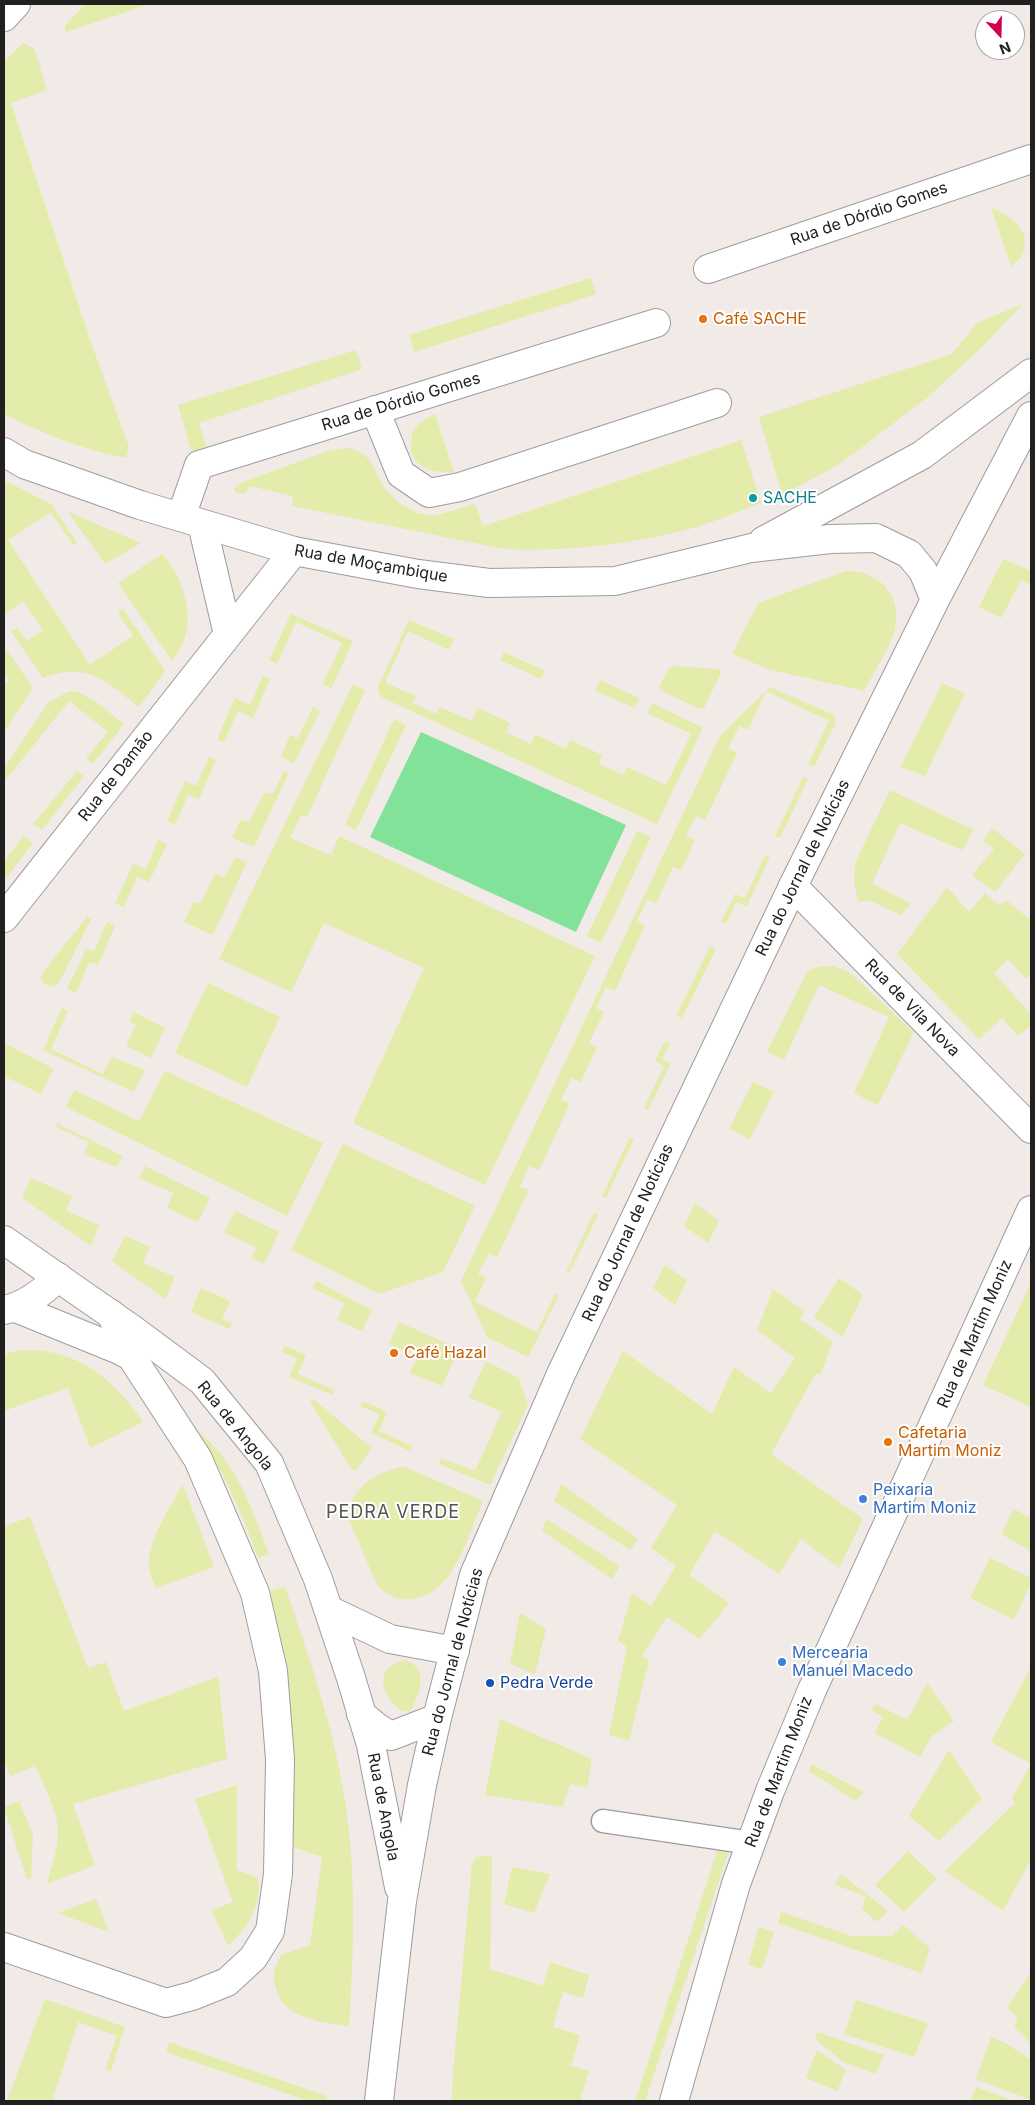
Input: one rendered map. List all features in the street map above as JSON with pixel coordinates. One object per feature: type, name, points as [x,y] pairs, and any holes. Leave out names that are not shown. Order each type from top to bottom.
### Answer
[{"type":"street","points":[[4,17],[16,4]]},
{"type":"street","name":"Rua de Dórdio Gomes","points":[[708,269],[1031,159]]},
{"type":"street","name":"Rua de Dórdio Gomes","points":[[191,521],[199,465],[656,323]]},
{"type":"street","name":"Rua de Moçambique","points":[[751,548],[922,455],[1031,373]]},
{"type":"street","points":[[375,410],[401,474],[429,492],[460,487],[717,403]]},
{"type":"street","name":"Rua do Jornal de Notícias","points":[[378,2101],[402,1901],[422,1785],[437,1718],[474,1575],[553,1392],[794,886],[935,600],[1031,416]]},
{"type":"street","name":"Rua de Moçambique","points":[[4,452],[24,464],[191,521],[294,551],[418,574],[489,583],[615,581],[751,548],[830,539],[876,538],[909,554],[923,571],[935,600]]},
{"type":"street","points":[[191,521],[228,634]]},
{"type":"street","name":"Rua de Damão","points":[[4,918],[294,551]]},
{"type":"street","name":"Rua de Vila Nova","points":[[794,886],[1031,1129]]},
{"type":"street","name":"Rua de Martim Moniz","points":[[674,2101],[736,1884],[770,1791],[812,1690],[1031,1210]]},
{"type":"street","name":"Rua de Angola","points":[[4,1240],[111,1314],[202,1381],[269,1463],[318,1579],[371,1745],[402,1901]]},
{"type":"street","points":[[10,1309],[46,1289],[58,1277]]},
{"type":"street","points":[[10,1309],[131,1356]]},
{"type":"street","points":[[4,1947],[166,2003],[192,1996],[227,1982],[253,1958],[270,1932],[278,1874],[280,1759],[273,1671],[257,1601],[198,1459],[131,1356],[111,1314]]},
{"type":"street","points":[[329,1610],[390,1639],[454,1651]]},
{"type":"street","name":"Rua de Angola","points":[[361,1714],[378,1728],[392,1736],[437,1718]]},
{"type":"street","points":[[603,1821],[751,1842]]},
{"type":"green space","points":[[85,4],[151,4],[66,32],[65,26]]},
{"type":"green space","points":[[23,43],[34,48],[47,90],[11,103],[93,348],[129,447],[126,458],[110,455],[63,440],[4,414],[4,62]]},
{"type":"green space","points":[[991,208],[1006,215],[1018,225],[1025,239],[1022,255],[1011,267]]},
{"type":"green space","points":[[591,278],[596,294],[414,352],[409,335]]},
{"type":"green space","points":[[1023,304],[984,345],[928,397],[837,466],[782,495],[759,417],[952,354],[977,323]]},
{"type":"green space","points":[[356,350],[362,369],[199,423],[207,448],[192,453],[178,405]]},
{"type":"green space","points":[[435,414],[454,472],[439,472],[425,468],[414,459],[412,453],[411,438],[414,430],[422,422]]},
{"type":"green space","points":[[741,440],[761,503],[712,522],[682,531],[616,544],[571,548],[504,549],[292,506],[293,496],[249,486],[246,493],[236,493],[234,489],[240,483],[328,451],[349,448],[358,451],[369,459],[385,489],[399,503],[417,513],[434,516],[475,504],[483,526]]},
{"type":"green space","points":[[4,480],[51,504],[77,543],[73,545],[51,512],[8,540],[90,665],[133,636],[118,613],[123,609],[165,671],[139,707],[95,676],[72,672],[58,673],[43,678],[11,632],[17,628],[27,641],[43,630],[23,601],[4,615]]},
{"type":"green space","points":[[68,512],[141,543],[105,564]]},
{"type":"green space","points":[[162,554],[180,580],[187,612],[185,637],[172,661],[118,583]]},
{"type":"green space","points":[[1003,559],[1031,571],[1031,584],[1021,580],[1001,618],[979,607]]},
{"type":"green space","points":[[846,571],[869,575],[878,580],[886,587],[895,605],[896,616],[893,635],[864,691],[768,669],[732,654],[758,603]]},
{"type":"green space","points":[[291,614],[353,641],[331,689],[323,684],[342,643],[296,622],[277,664],[269,660]]},
{"type":"green space","points":[[409,620],[454,639],[449,650],[408,631],[385,683],[416,696],[413,703],[436,714],[440,707],[472,721],[478,708],[510,723],[506,732],[531,744],[535,734],[566,749],[570,740],[602,755],[599,764],[623,775],[627,767],[666,785],[691,734],[647,713],[652,703],[703,728],[657,824],[383,698],[378,693],[378,687]]},
{"type":"green space","points":[[4,646],[33,688],[4,732],[4,684],[9,680],[4,672]]},
{"type":"green space","points":[[504,652],[545,671],[541,679],[500,660]]},
{"type":"green space","points":[[673,666],[719,669],[721,673],[704,708],[700,709],[662,691],[659,687],[669,668]]},
{"type":"green space","points":[[263,676],[270,679],[253,718],[238,711],[224,742],[217,739],[235,698],[250,705]]},
{"type":"green space","points":[[600,680],[639,698],[635,708],[595,691]]},
{"type":"green space","points":[[942,683],[965,693],[925,776],[901,767]]},
{"type":"green space","points":[[353,684],[365,690],[307,817],[301,815],[290,838],[331,855],[339,836],[595,956],[485,1185],[353,1123],[424,968],[324,923],[291,992],[219,959]]},
{"type":"green space","points":[[770,687],[832,714],[835,718],[835,724],[814,767],[808,765],[829,721],[766,691],[748,730],[739,726],[728,748],[737,753],[705,820],[696,816],[686,836],[695,840],[681,870],[673,867],[656,903],[647,899],[637,921],[645,925],[615,991],[606,987],[596,1008],[604,1012],[589,1043],[597,1047],[581,1082],[571,1078],[561,1100],[570,1103],[539,1170],[529,1166],[520,1187],[529,1190],[497,1257],[489,1253],[478,1274],[486,1278],[475,1302],[537,1332],[555,1294],[559,1295],[528,1357],[487,1337],[461,1281],[720,736]]},
{"type":"green space","points":[[76,691],[95,701],[124,724],[93,764],[86,758],[108,732],[69,701],[4,782],[4,768],[48,703],[67,692]]},
{"type":"green space","points":[[313,707],[320,711],[294,763],[281,757],[290,735],[298,738]]},
{"type":"green space","points":[[394,719],[406,725],[356,830],[345,825]]},
{"type":"green space","points":[[421,732],[626,825],[576,932],[370,837]]},
{"type":"green space","points":[[209,757],[216,760],[199,799],[188,795],[175,825],[167,821],[185,781],[196,786]]},
{"type":"green space","points":[[77,771],[84,776],[42,830],[33,824]]},
{"type":"green space","points":[[284,771],[289,773],[254,847],[232,838],[241,820],[249,822],[265,792],[273,794]]},
{"type":"green space","points":[[803,777],[808,779],[780,838],[775,836]]},
{"type":"green space","points":[[890,790],[974,830],[962,850],[900,823],[872,884],[911,903],[901,915],[868,900],[859,902],[854,880],[857,859]]},
{"type":"green space","points":[[992,828],[1025,854],[995,892],[972,875],[994,849],[983,841]]},
{"type":"green space","points":[[637,831],[651,837],[601,943],[587,936]]},
{"type":"green space","points":[[24,836],[33,843],[4,881],[4,861]]},
{"type":"green space","points":[[158,840],[167,844],[149,882],[137,877],[124,907],[115,903],[133,864],[146,869]]},
{"type":"green space","points":[[765,855],[770,857],[747,906],[736,902],[726,924],[721,922],[735,894],[745,898]]},
{"type":"green space","points":[[235,857],[247,862],[213,935],[184,922],[194,902],[200,904],[215,874],[225,877]]},
{"type":"green space","points":[[947,887],[969,912],[985,893],[1000,906],[1006,900],[1031,920],[1031,972],[1026,979],[1008,959],[994,973],[1031,1014],[1031,1025],[1018,1036],[1002,1018],[979,1039],[897,954]]},
{"type":"green space","points":[[87,917],[91,919],[61,979],[57,985],[50,987],[42,982],[41,976],[43,972]]},
{"type":"green space","points":[[107,922],[115,926],[98,965],[89,962],[76,993],[67,989],[86,949],[94,951]]},
{"type":"green space","points":[[710,946],[716,949],[682,1018],[676,1016]]},
{"type":"green space","points":[[833,966],[849,972],[914,1032],[878,1105],[854,1093],[889,1017],[819,985],[784,1060],[767,1052],[807,972],[810,969]]},
{"type":"green space","points":[[208,983],[280,1017],[247,1087],[175,1053]]},
{"type":"green space","points":[[62,1008],[68,1011],[51,1049],[103,1074],[112,1057],[145,1070],[134,1092],[43,1050]]},
{"type":"green space","points":[[133,1012],[165,1028],[151,1058],[126,1046],[136,1025],[129,1021]]},
{"type":"green space","points":[[665,1041],[670,1043],[662,1059],[671,1063],[648,1110],[644,1108],[664,1066],[655,1061]]},
{"type":"green space","points":[[4,1043],[54,1069],[41,1094],[4,1076]]},
{"type":"green space","points":[[165,1071],[323,1143],[287,1216],[66,1107],[74,1090],[139,1121]]},
{"type":"green space","points":[[753,1082],[774,1092],[750,1139],[729,1129]]},
{"type":"green space","points":[[57,1123],[123,1156],[117,1167],[84,1154],[89,1142],[56,1127]]},
{"type":"green space","points":[[630,1137],[634,1139],[606,1198],[602,1196]]},
{"type":"green space","points":[[343,1144],[475,1206],[443,1272],[379,1294],[291,1250]]},
{"type":"green space","points":[[145,1166],[210,1198],[198,1222],[167,1208],[173,1193],[139,1178]]},
{"type":"green space","points":[[31,1178],[72,1196],[66,1211],[99,1225],[91,1246],[22,1198]]},
{"type":"green space","points":[[695,1203],[719,1221],[708,1243],[684,1226]]},
{"type":"green space","points":[[235,1211],[279,1232],[264,1264],[252,1258],[256,1247],[224,1233]]},
{"type":"green space","points":[[594,1213],[598,1215],[569,1274],[566,1272]]},
{"type":"green space","points":[[125,1236],[150,1247],[143,1263],[175,1277],[165,1299],[112,1261]]},
{"type":"green space","points":[[665,1265],[687,1280],[675,1305],[653,1288]]},
{"type":"green space","points":[[839,1278],[863,1295],[842,1337],[814,1317]]},
{"type":"green space","points":[[316,1281],[372,1310],[362,1331],[337,1320],[344,1303],[313,1288]]},
{"type":"green space","points":[[1031,1283],[1031,1374],[1028,1381],[1031,1383],[1031,1407],[983,1385]]},
{"type":"green space","points":[[201,1288],[230,1301],[222,1319],[232,1323],[229,1329],[191,1312]]},
{"type":"green space","points":[[773,1289],[804,1311],[800,1319],[833,1342],[820,1375],[816,1373],[771,1454],[863,1519],[839,1568],[801,1539],[779,1574],[715,1531],[689,1575],[729,1603],[700,1639],[667,1617],[642,1656],[649,1661],[629,1741],[609,1735],[627,1647],[618,1641],[632,1593],[651,1606],[676,1566],[651,1548],[677,1505],[580,1439],[623,1351],[712,1414],[734,1367],[771,1393],[795,1358],[757,1330]]},
{"type":"green space","points":[[399,1322],[459,1349],[442,1386],[410,1373],[417,1356],[389,1344]]},
{"type":"green space","points":[[285,1346],[306,1355],[298,1374],[334,1390],[333,1395],[289,1377],[297,1359],[282,1352]]},
{"type":"green space","points":[[21,1350],[59,1354],[76,1360],[92,1369],[119,1392],[143,1422],[90,1448],[68,1388],[4,1411],[4,1354]]},
{"type":"green space","points":[[486,1361],[519,1378],[528,1405],[490,1485],[439,1464],[441,1458],[475,1471],[502,1412],[469,1397]]},
{"type":"green space","points":[[313,1399],[372,1448],[356,1471],[352,1470],[310,1402]]},
{"type":"green space","points":[[363,1401],[387,1412],[379,1431],[412,1446],[410,1451],[371,1433],[380,1414],[360,1406]]},
{"type":"green space","points":[[193,1427],[221,1454],[231,1469],[248,1501],[269,1554],[258,1558],[242,1515],[223,1475]]},
{"type":"green space","points":[[403,1466],[483,1501],[458,1562],[449,1576],[426,1595],[411,1599],[401,1599],[392,1596],[384,1592],[377,1585],[346,1513],[361,1487],[383,1473]]},
{"type":"green space","points":[[561,1484],[638,1539],[630,1550],[554,1501]]},
{"type":"green space","points":[[183,1485],[214,1567],[156,1588],[149,1569],[151,1549],[160,1526]]},
{"type":"green space","points":[[1014,1509],[1031,1518],[1031,1551],[1001,1534]]},
{"type":"green space","points":[[30,1517],[88,1668],[106,1662],[124,1711],[218,1677],[227,1759],[73,1804],[95,1865],[47,1884],[58,1839],[56,1816],[53,1807],[35,1766],[10,1776],[4,1760],[4,1526]]},
{"type":"green space","points":[[546,1519],[620,1566],[612,1579],[542,1531]]},
{"type":"green space","points":[[990,1558],[1031,1578],[1031,1583],[1014,1620],[970,1598]]},
{"type":"green space","points":[[285,1586],[324,1708],[345,1801],[351,1856],[353,1905],[353,1953],[349,2026],[316,2021],[296,2013],[287,2007],[281,1999],[274,1979],[281,1955],[310,1945],[322,1857],[293,1847],[292,1719],[284,1655],[269,1592]]},
{"type":"green space","points":[[520,1613],[546,1629],[535,1674],[510,1664]]},
{"type":"green space","points":[[404,1660],[412,1663],[417,1668],[421,1681],[411,1710],[403,1712],[385,1691],[383,1683],[387,1670],[394,1664]]},
{"type":"green space","points":[[1031,1667],[1031,1764],[991,1742]]},
{"type":"green space","points":[[927,1683],[954,1721],[932,1736],[920,1757],[875,1733],[883,1716],[872,1711],[875,1704],[908,1720]]},
{"type":"green space","points":[[500,1719],[592,1759],[587,1788],[570,1784],[563,1807],[485,1795]]},
{"type":"green space","points":[[949,1750],[982,1799],[939,1841],[909,1816]]},
{"type":"green space","points":[[811,1764],[864,1792],[855,1801],[809,1771]]},
{"type":"green space","points":[[1031,1764],[1031,1859],[1003,1911],[945,1871],[1015,1803],[1012,1798]]},
{"type":"green space","points":[[237,1785],[237,1870],[258,1878],[259,1888],[256,1907],[252,1915],[242,1931],[228,1946],[212,1910],[233,1902],[195,1799]]},
{"type":"green space","points":[[19,1801],[33,1834],[31,1878],[27,1879],[4,1808]]},
{"type":"green space","points":[[719,1846],[730,1848],[645,2101],[635,2101]]},
{"type":"green space","points":[[908,1851],[937,1879],[904,1912],[875,1885]]},
{"type":"green space","points":[[492,1856],[490,1969],[543,1986],[550,1962],[589,1975],[583,1998],[563,1992],[553,2027],[580,2035],[571,2066],[589,2071],[580,2101],[452,2101],[472,1864],[475,1858]]},
{"type":"green space","points":[[512,1867],[550,1874],[534,1913],[504,1904]]},
{"type":"green space","points":[[841,1874],[888,1911],[877,1922],[862,1909],[866,1896],[835,1885]]},
{"type":"green space","points":[[96,1899],[109,1932],[58,1913]]},
{"type":"green space","points":[[781,1912],[852,1936],[892,1936],[903,1925],[930,1948],[922,1973],[778,1923]]},
{"type":"green space","points":[[759,1927],[774,1932],[762,1969],[748,1965]]},
{"type":"green space","points":[[1031,1972],[1031,2044],[1014,2027],[1018,2018],[1007,2008]]},
{"type":"green space","points":[[45,1999],[125,2027],[111,2071],[105,2069],[117,2036],[78,2022],[52,2101],[7,2101]]},
{"type":"green space","points":[[856,2000],[928,2023],[914,2057],[844,2034]]},
{"type":"green space","points":[[817,2032],[884,2055],[876,2074],[843,2062],[815,2039]]},
{"type":"green space","points":[[991,2037],[1007,2044],[1031,2060],[1031,2100],[976,2079]]},
{"type":"green space","points":[[169,2042],[327,2096],[326,2101],[308,2101],[166,2052]]},
{"type":"green space","points":[[817,2050],[846,2070],[837,2091],[806,2078]]},
{"type":"green space","points":[[976,2087],[1013,2101],[970,2101]]},
{"type":"place","name":"Café SACHE","points":[[703,319]]},
{"type":"place","name":"SACHE","points":[[753,498]]},
{"type":"place","name":"Café Hazal","points":[[394,1353]]},
{"type":"place","name":"Cafetaria Martim Moniz","points":[[888,1442]]},
{"type":"place","name":"Peixaria Martim Moniz","points":[[863,1499]]},
{"type":"place","name":"Mercearia Manuel Macedo","points":[[782,1662]]},
{"type":"place","name":"Pedra Verde","points":[[490,1683]]},
{"type":"district","name":"PEDRA VERDE","points":[[393,1513]]}]
